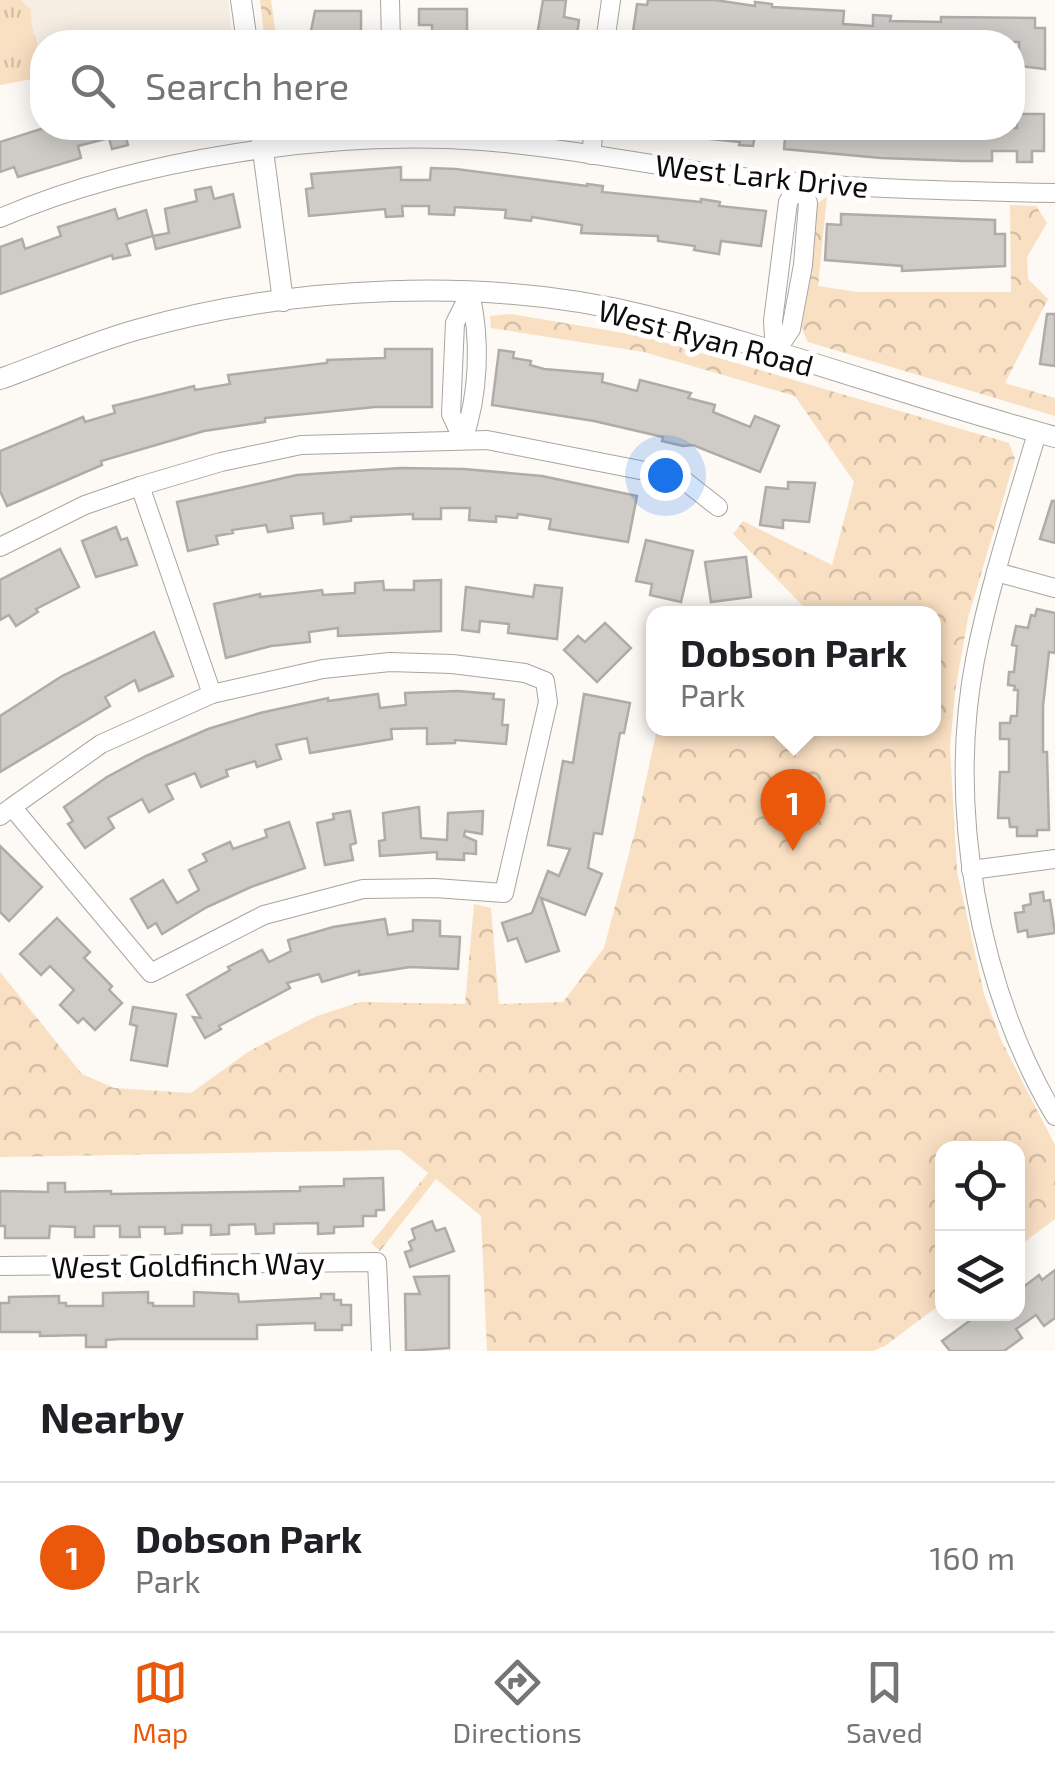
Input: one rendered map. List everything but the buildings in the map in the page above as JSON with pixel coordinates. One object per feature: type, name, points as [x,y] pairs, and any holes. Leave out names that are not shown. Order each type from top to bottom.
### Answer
[{"type":"street","points":[[242,0],[246,30]]},
{"type":"street","points":[[390,0],[391,30]]},
{"type":"street","points":[[607,30],[611,0]]},
{"type":"street","points":[[262,140],[283,301]]},
{"type":"street","name":"West Lark Drive","points":[[0,218],[36,203],[179,164],[339,140]]},
{"type":"street","name":"West Lark Drive","points":[[472,140],[800,182],[1055,194]]},
{"type":"street","points":[[591,156],[593,140]]},
{"type":"street","points":[[775,353],[792,329],[803,264],[808,203],[800,182]]},
{"type":"street","name":"West Ryan Road","points":[[0,379],[136,330],[283,301],[385,290],[470,293],[540,298],[644,315],[1046,435]]},
{"type":"street","points":[[463,440],[472,414],[477,322],[470,293]]},
{"type":"street","points":[[1046,435],[996,572],[975,661],[965,742],[971,870],[998,987],[1047,1087],[1055,1116]]},
{"type":"street","points":[[0,547],[84,505],[140,486],[221,462],[302,445],[487,440],[682,478],[718,507]]},
{"type":"street","points":[[140,486],[212,694]]},
{"type":"street","points":[[996,572],[1055,588]]},
{"type":"street","points":[[390,662],[470,666],[524,673],[545,682],[548,702],[504,893],[435,888],[363,889],[264,916],[151,973],[6,811],[101,744],[212,694],[324,669],[390,662]]},
{"type":"street","points":[[971,870],[1055,858]]},
{"type":"street","name":"West Goldfinch Way","points":[[0,1266],[377,1262],[381,1351]]},
{"type":"shaded area","points":[[0,0],[228,0],[232,30],[30,30],[30,79],[0,85]]},
{"type":"green space","points":[[0,0],[21,0],[31,10],[30,79],[0,85]]},
{"type":"green space","points":[[260,0],[271,0],[275,30],[264,30]]},
{"type":"green space","points":[[827,197],[818,286],[857,292],[1011,292],[1010,205],[1036,206],[1047,223],[1027,257],[1028,279],[1048,299],[1005,383],[1055,398],[1055,416],[808,342],[799,323],[815,205]]},
{"type":"green space","points":[[511,314],[647,337],[1009,443],[1015,459],[968,618],[950,748],[957,871],[984,994],[1001,1040],[1055,1145],[1055,1219],[1025,1242],[1025,1141],[935,1141],[935,1308],[873,1351],[487,1351],[481,1216],[436,1179],[380,1251],[371,1243],[428,1173],[400,1150],[0,1157],[0,972],[82,1074],[114,1088],[191,1093],[248,1052],[317,1016],[360,1002],[465,1004],[474,904],[491,908],[499,1004],[563,1002],[604,948],[655,736],[941,736],[941,606],[803,606],[733,534],[743,521],[832,565],[854,482],[795,396],[644,352],[491,328],[490,316]]},
{"type":"place","name":"Dobson Park","points":[[793,851]]}]
